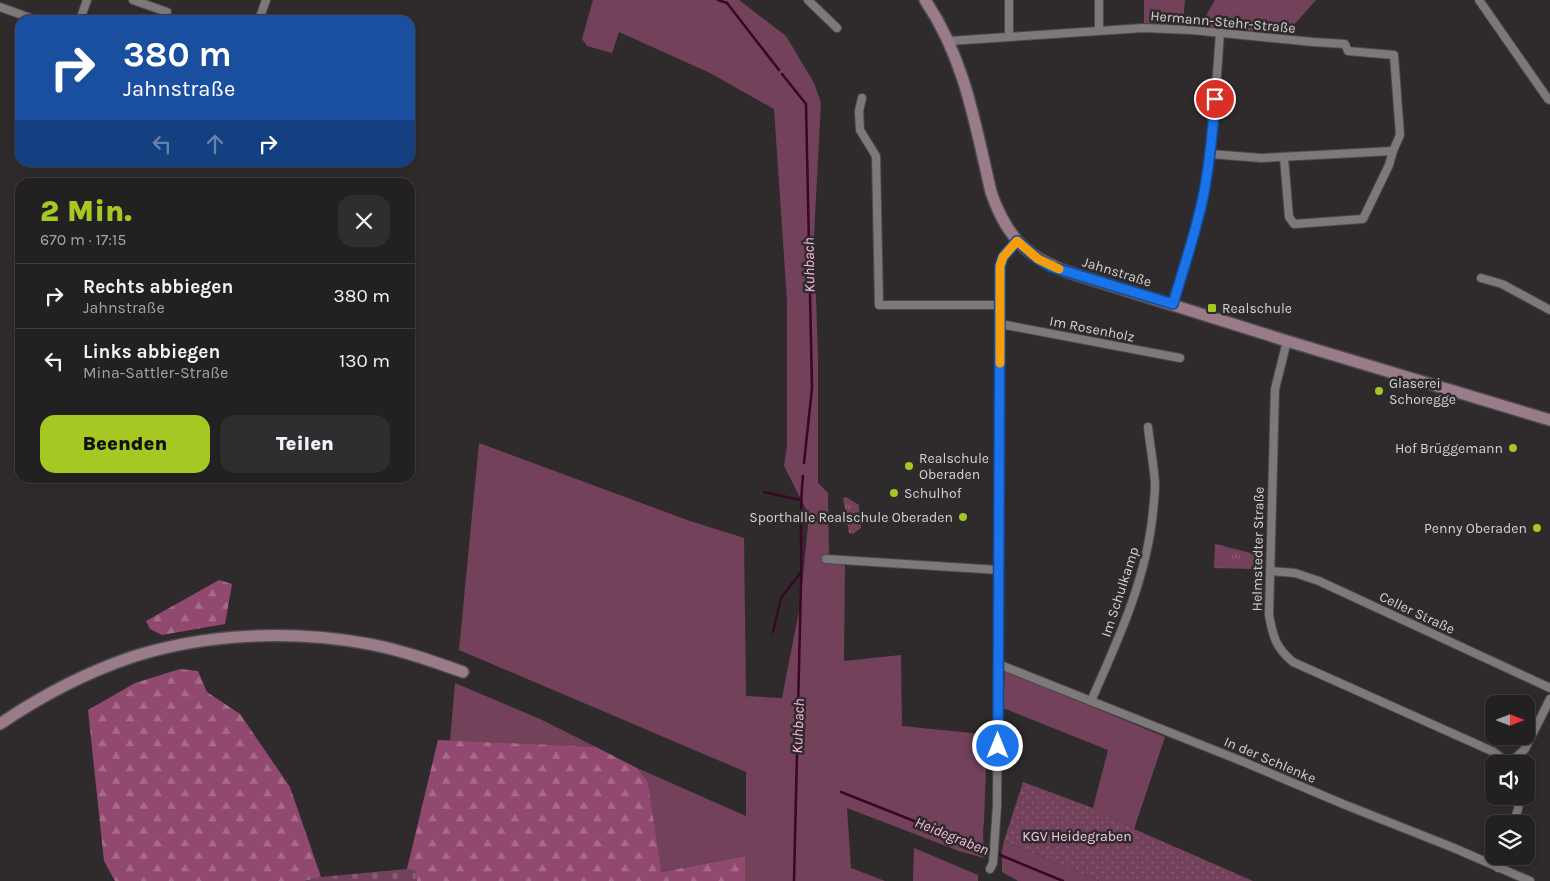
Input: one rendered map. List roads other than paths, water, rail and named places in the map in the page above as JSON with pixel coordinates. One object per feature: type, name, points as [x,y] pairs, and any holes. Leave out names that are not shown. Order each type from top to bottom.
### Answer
[{"type":"main road","name":"Jahnstraße","points":[[925,0],[949,41],[962,74],[990,192],[1001,219],[1017,241],[1038,259],[1058,269],[1550,420]]},
{"type":"main road","points":[[0,724],[40,698],[109,666],[152,651],[227,638],[287,636],[345,640],[402,652],[463,672]]},
{"type":"street","points":[[82,15],[87,0]]},
{"type":"street","points":[[133,0],[167,12]]},
{"type":"street","points":[[261,15],[266,0]]},
{"type":"street","points":[[808,0],[837,28]]},
{"type":"street","points":[[1009,0],[1009,36]]},
{"type":"street","points":[[1099,0],[1099,30]]},
{"type":"street","points":[[1479,0],[1550,100]]},
{"type":"street","points":[[0,7],[22,15]]},
{"type":"street","name":"Hermann-Stehr-Straße","points":[[949,41],[1143,28],[1192,30],[1345,44],[1348,51],[1394,55],[1400,135],[1393,151]]},
{"type":"street","points":[[1173,304],[1198,220],[1205,188],[1210,154],[1220,33]]},
{"type":"street","points":[[862,98],[859,111],[860,130],[876,156],[879,306],[1000,305]]},
{"type":"street","points":[[1210,154],[1284,158],[1393,151],[1389,165],[1363,219],[1294,224],[1288,217],[1284,158]]},
{"type":"street","points":[[990,869],[993,860],[997,806],[1000,266],[1003,257],[1017,241]]},
{"type":"street","points":[[1481,278],[1502,284],[1550,310]]},
{"type":"street","name":"Im Rosenholz","points":[[1000,324],[1180,358]]},
{"type":"street","name":"Helmstedter Straße","points":[[1288,341],[1275,389],[1269,615],[1273,637],[1277,646],[1293,662],[1498,755]]},
{"type":"street","name":"Im Schulkamp","points":[[1091,701],[1119,637],[1140,581],[1147,552],[1152,527],[1155,485],[1148,428]]},
{"type":"street","points":[[826,559],[999,570]]},
{"type":"street","name":"Celler Straße","points":[[1270,571],[1295,573],[1334,588],[1550,688]]},
{"type":"street","name":"In der Schlenke","points":[[998,664],[1244,762],[1530,881]]},
{"type":"street","points":[[1519,755],[1525,749],[1550,699]]},
{"type":"waterway","name":"Kuhbach","points":[[718,0],[727,3],[779,70]]},
{"type":"waterway","name":"Kuhbach","points":[[782,74],[806,104],[812,388],[804,463]]},
{"type":"waterway","name":"Kuhbach","points":[[794,881],[803,476]]},
{"type":"waterway","name":"Kuhbach","points":[[764,492],[800,500]]},
{"type":"waterway","name":"Kuhbach","points":[[773,632],[781,598],[801,572]]},
{"type":"waterway","name":"Heidegraben","points":[[841,792],[1063,881]]},
{"type":"place","name":"Realschule","points":[[1212,308]]},
{"type":"place","name":"Glaserei Schoregge","points":[[1379,391]]},
{"type":"place","name":"Hof Brüggemann","points":[[1513,448]]},
{"type":"place","name":"Realschule Oberaden","points":[[909,466]]},
{"type":"place","name":"Schulhof","points":[[894,493]]},
{"type":"place","name":"Sporthalle Realschule Oberaden","points":[[963,517]]},
{"type":"place","name":"Penny Oberaden","points":[[1537,528]]},
{"type":"park label","name":"KGV Heidegraben","points":[[1077,836]]}]
